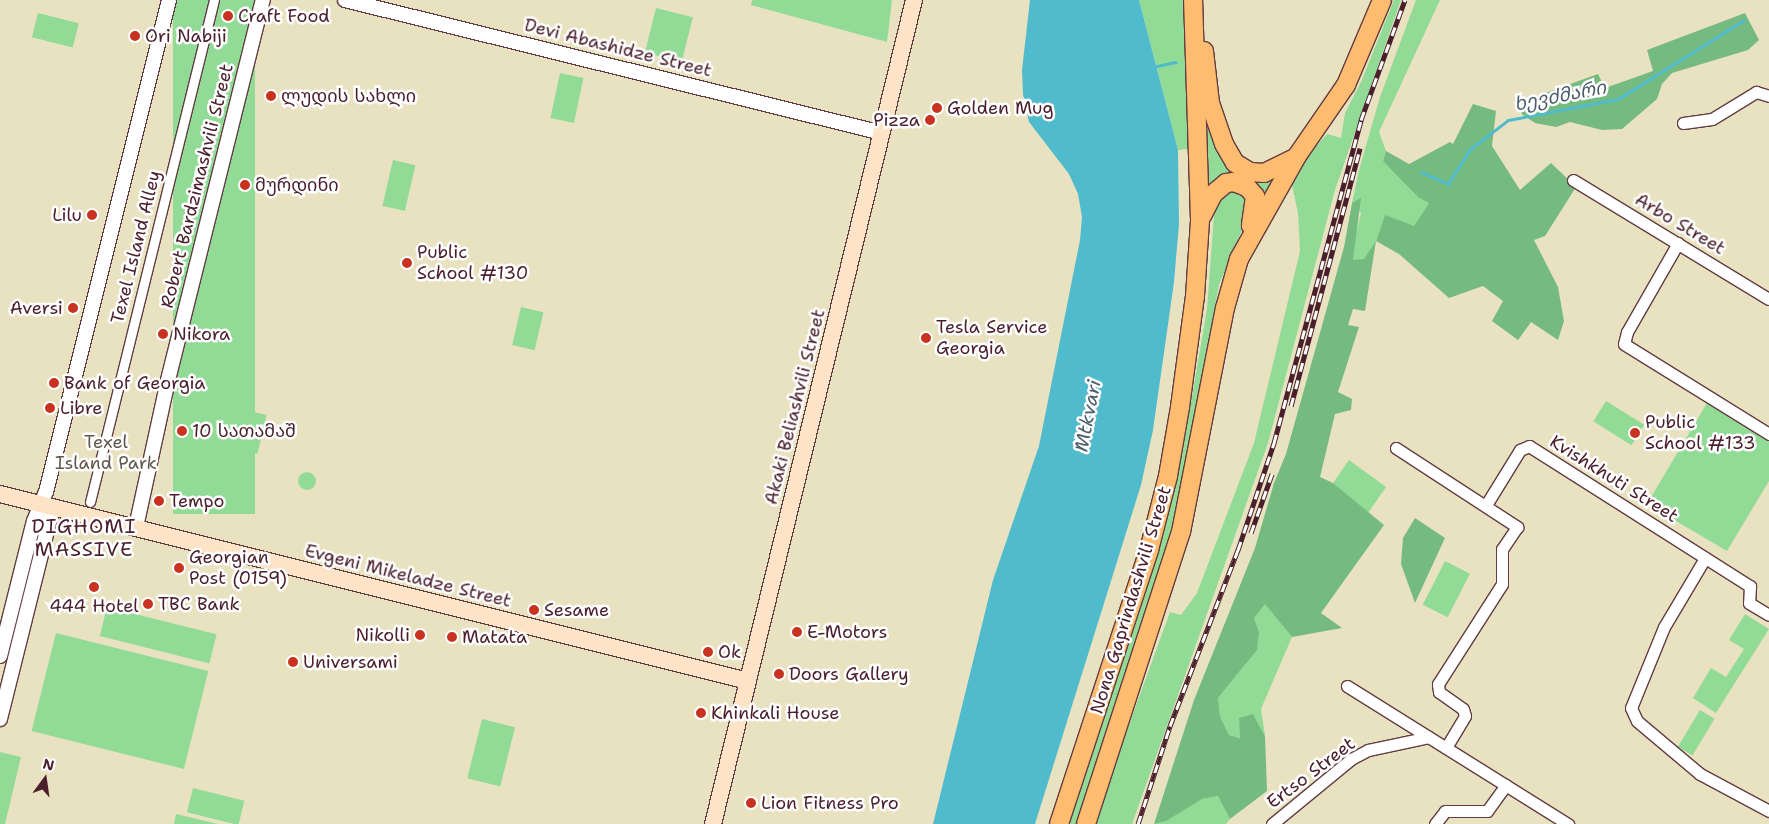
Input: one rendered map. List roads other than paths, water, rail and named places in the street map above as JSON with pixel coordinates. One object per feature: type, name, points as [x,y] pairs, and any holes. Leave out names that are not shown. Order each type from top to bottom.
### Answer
[{"type":"main road","name":"Akaki Beliashvili Street","points":[[713,824],[914,0]]},
{"type":"main road","name":"Nona Gaprindashvili Street","points":[[1086,824],[1178,541],[1225,308],[1247,241],[1296,158],[1346,85],[1382,0]]},
{"type":"main road","name":"Nona Gaprindashvili Street","points":[[1059,824],[1140,578],[1164,496],[1190,340],[1200,220],[1193,6]]},
{"type":"main road","points":[[1193,6],[1202,43],[1210,103],[1228,155],[1243,169],[1257,173],[1275,169],[1296,158]]},
{"type":"main road","points":[[1200,220],[1210,198],[1219,187],[1234,182],[1247,187],[1255,196],[1256,204],[1247,241]]},
{"type":"main road","name":"Evgeni Mikeladze Street","points":[[0,494],[748,681]]},
{"type":"street","points":[[0,719],[6,671],[48,506],[169,0]]},
{"type":"street","name":"Texel Island Alley","points":[[90,502],[214,0]]},
{"type":"street","name":"Robert Bardzimashvili Street","points":[[136,527],[162,407],[264,0]]},
{"type":"street","name":"Devi Abashidze Street","points":[[345,0],[882,133]]},
{"type":"street","points":[[1684,123],[1712,119],[1756,92],[1769,96]]},
{"type":"street","name":"Arbo Street","points":[[1573,180],[1769,298]]},
{"type":"street","points":[[1678,243],[1627,332],[1624,344],[1769,434]]},
{"type":"street","name":"Kvishkhuti Street","points":[[1486,505],[1520,450],[1529,446],[1750,586],[1749,603],[1769,615]]},
{"type":"street","points":[[1396,448],[1517,527],[1502,549],[1502,584],[1438,684],[1439,692],[1463,710],[1464,716],[1446,748]]},
{"type":"street","points":[[0,656],[34,521],[48,506]]},
{"type":"street","points":[[1706,558],[1664,627],[1630,708],[1637,722],[1700,774],[1769,811]]},
{"type":"street","points":[[1347,686],[1568,824]]},
{"type":"street","name":"Ertso Street","points":[[1272,824],[1351,759],[1368,750],[1429,737]]},
{"type":"street","points":[[1435,824],[1444,811],[1487,811],[1506,785]]},
{"type":"water","name":"Mtkvari","points":[[1030,0],[1139,0],[1178,150],[1179,224],[1174,282],[1153,430],[1141,485],[1035,824],[933,824],[993,580],[1039,446],[1080,240],[1082,217],[1078,194],[1069,174],[1029,122],[1023,94],[1022,70]]},
{"type":"waterway","name":"ხევძმარი","points":[[1421,172],[1448,184],[1469,150],[1508,120],[1618,99],[1744,20]]},
{"type":"waterway","name":"ხევძმარი","points":[[1152,67],[1175,62]]},
{"type":"railway","points":[[1138,824],[1170,726],[1238,550],[1274,443],[1361,120],[1405,0]]},
{"type":"railway","points":[[1291,406],[1360,148]]},
{"type":"railway","points":[[1251,533],[1272,474]]},
{"type":"place","name":"Craft Food","points":[[228,16]]},
{"type":"place","name":"Ori Nabiji","points":[[135,36]]},
{"type":"place","name":"ლუდის სახლი","points":[[271,96]]},
{"type":"place","name":"Golden Mug","points":[[937,108]]},
{"type":"place","name":"Pizza","points":[[930,120]]},
{"type":"place","name":"მურდინი","points":[[245,185]]},
{"type":"place","name":"Lilu","points":[[92,215]]},
{"type":"place","name":"Public School #130","points":[[407,263]]},
{"type":"place","name":"Aversi","points":[[73,308]]},
{"type":"place","name":"Nikora","points":[[163,334]]},
{"type":"place","name":"Tesla Service Georgia","points":[[926,338]]},
{"type":"place","name":"Bank of Georgia","points":[[54,383]]},
{"type":"place","name":"Libre","points":[[50,408]]},
{"type":"place","name":"10 სათამაშ","points":[[182,431]]},
{"type":"place","name":"Public School #133","points":[[1635,433]]},
{"type":"place","name":"Tempo","points":[[159,501]]},
{"type":"place","name":"Georgian Post (0159)","points":[[179,568]]},
{"type":"place","name":"444 Hotel","points":[[94,587]]},
{"type":"place","name":"TBC Bank","points":[[148,604]]},
{"type":"place","name":"Sesame","points":[[534,610]]},
{"type":"place","name":"E-Motors","points":[[797,632]]},
{"type":"place","name":"Nikolli","points":[[420,635]]},
{"type":"place","name":"Matata","points":[[452,637]]},
{"type":"place","name":"Ok","points":[[708,652]]},
{"type":"place","name":"Universami","points":[[293,662]]},
{"type":"place","name":"Doors Gallery","points":[[779,674]]},
{"type":"place","name":"Khinkali House","points":[[701,713]]},
{"type":"place","name":"Lion Fitness Pro","points":[[751,803]]},
{"type":"district","name":"DIGHOMI MASSIVE","points":[[84,538]]},
{"type":"park label","name":"Texel Island Park","points":[[106,453]]}]
